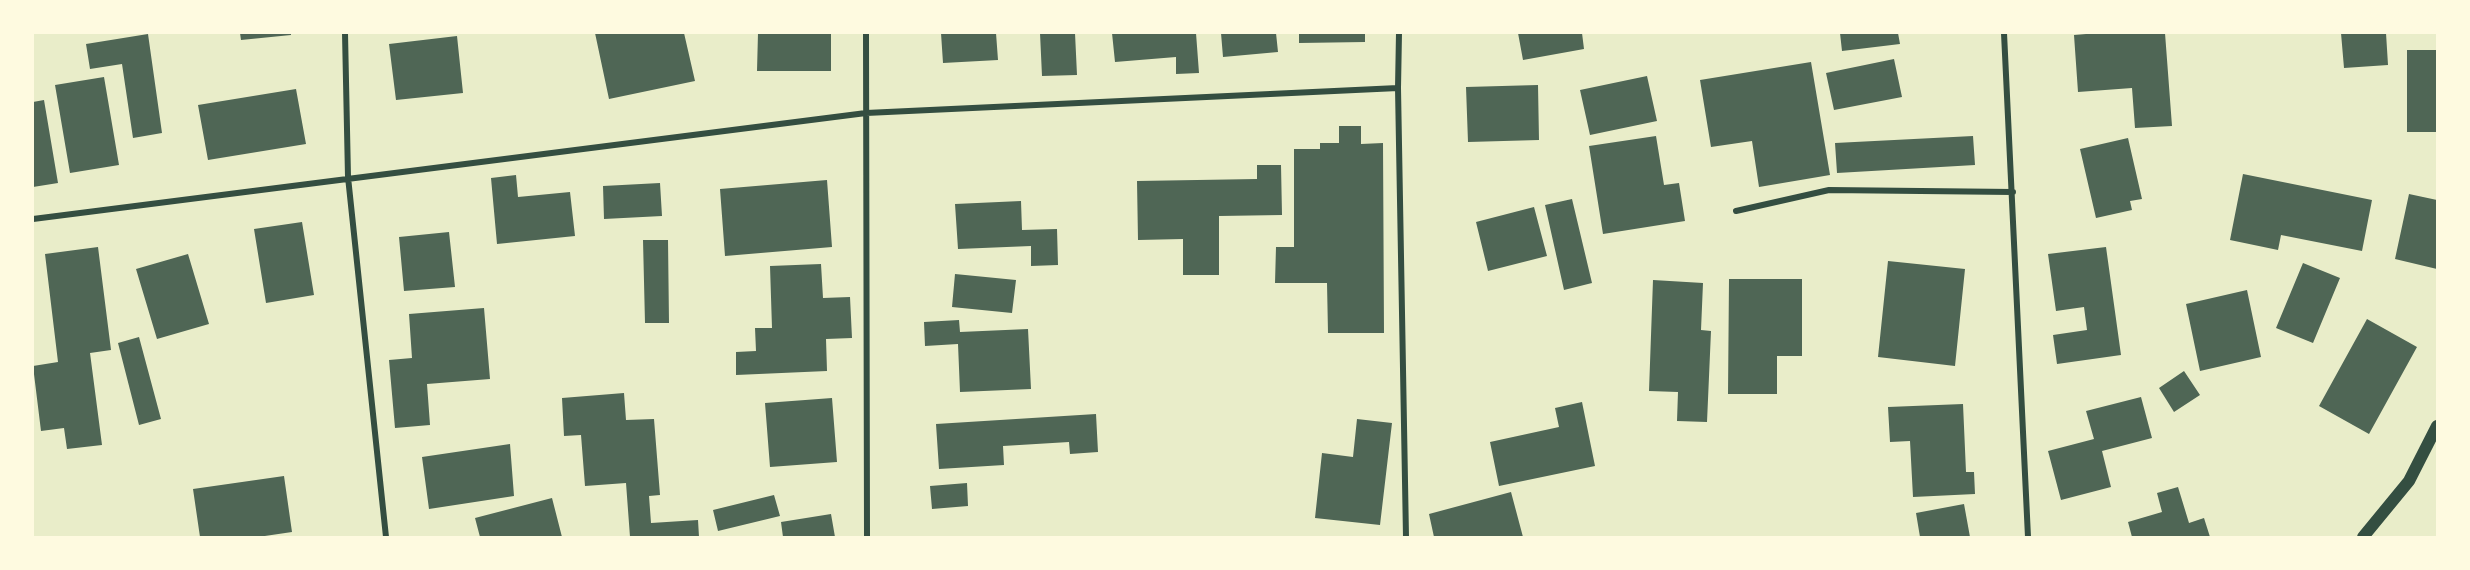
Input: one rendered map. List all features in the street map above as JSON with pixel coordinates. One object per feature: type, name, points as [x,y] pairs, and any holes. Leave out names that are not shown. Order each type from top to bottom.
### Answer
[{"type":"main road","points":[[2363,537],[2409,481],[2437,426]]},
{"type":"street","points":[[345,33],[348,177],[386,537]]},
{"type":"street","points":[[866,33],[867,537]]},
{"type":"street","points":[[1400,33],[1398,88],[1406,537]]},
{"type":"street","points":[[2004,33],[2028,537]]},
{"type":"street","points":[[33,219],[348,177],[866,113],[1398,88]]},
{"type":"street","points":[[1736,211],[1829,190],[2013,192]]},
{"type":"building","points":[[240,33],[291,33],[291,35],[241,40]]},
{"type":"building","points":[[595,33],[684,33],[695,81],[609,99]]},
{"type":"building","points":[[758,33],[831,33],[831,71],[757,71]]},
{"type":"building","points":[[941,33],[996,33],[998,60],[943,63]]},
{"type":"building","points":[[1040,33],[1075,33],[1077,75],[1042,76]]},
{"type":"building","points":[[1112,33],[1196,33],[1199,73],[1176,74],[1176,57],[1115,62]]},
{"type":"building","points":[[1221,33],[1276,33],[1278,52],[1223,57]]},
{"type":"building","points":[[1299,33],[1365,33],[1365,42],[1299,43]]},
{"type":"building","points":[[1518,33],[1582,33],[1584,49],[1523,60]]},
{"type":"building","points":[[1840,33],[1898,33],[1900,44],[1842,51]]},
{"type":"building","points":[[2165,33],[2172,126],[2135,128],[2132,88],[2078,92],[2074,35]]},
{"type":"building","points":[[2341,33],[2386,33],[2388,65],[2344,68]]},
{"type":"building","points":[[148,34],[162,133],[133,138],[122,64],[90,69],[86,44]]},
{"type":"building","points":[[457,36],[463,93],[396,100],[389,44]]},
{"type":"building","points":[[2407,50],[2437,50],[2437,132],[2407,132]]},
{"type":"building","points":[[1894,59],[1902,97],[1834,110],[1826,73]]},
{"type":"building","points":[[1811,62],[1830,175],[1759,187],[1752,141],[1711,147],[1700,80]]},
{"type":"building","points":[[1647,76],[1657,121],[1590,135],[1580,90]]},
{"type":"building","points":[[104,77],[119,165],[70,173],[55,85]]},
{"type":"building","points":[[1538,85],[1539,140],[1468,142],[1466,87]]},
{"type":"building","points":[[296,89],[306,144],[208,160],[198,105]]},
{"type":"building","points":[[44,100],[58,183],[33,187],[33,102]]},
{"type":"building","points":[[1339,126],[1361,126],[1361,144],[1383,143],[1384,333],[1328,333],[1327,283],[1275,283],[1276,247],[1294,247],[1294,149],[1320,149],[1320,143],[1339,143]]},
{"type":"building","points":[[1656,136],[1664,185],[1679,183],[1685,221],[1603,234],[1589,146]]},
{"type":"building","points":[[1973,136],[1975,165],[1837,173],[1835,143]]},
{"type":"building","points":[[2128,138],[2142,199],[2130,201],[2132,210],[2096,218],[2080,149]]},
{"type":"building","points":[[1257,165],[1281,165],[1282,215],[1219,216],[1219,275],[1183,275],[1183,239],[1138,240],[1137,181],[1257,179]]},
{"type":"building","points":[[2243,174],[2372,200],[2362,251],[2281,235],[2278,250],[2230,240]]},
{"type":"building","points":[[516,175],[518,197],[570,192],[575,236],[497,244],[491,178]]},
{"type":"building","points":[[827,180],[832,247],[725,256],[720,189]]},
{"type":"building","points":[[660,183],[662,216],[604,219],[603,186]]},
{"type":"building","points":[[2409,194],[2437,200],[2437,269],[2395,259]]},
{"type":"building","points":[[1572,199],[1592,283],[1564,290],[1545,205]]},
{"type":"building","points":[[1021,201],[1022,230],[1057,229],[1058,265],[1031,266],[1031,246],[958,249],[955,204]]},
{"type":"building","points":[[1534,207],[1547,256],[1488,271],[1476,222]]},
{"type":"building","points":[[302,222],[314,295],[266,303],[254,229]]},
{"type":"building","points":[[449,232],[455,287],[404,291],[399,237]]},
{"type":"building","points":[[643,240],[668,240],[669,323],[645,323]]},
{"type":"building","points":[[98,247],[111,350],[90,353],[102,445],[67,449],[64,428],[41,431],[33,366],[58,362],[45,254]]},
{"type":"building","points":[[2106,247],[2121,355],[2057,364],[2053,335],[2087,330],[2084,307],[2056,311],[2048,254]]},
{"type":"building","points":[[188,254],[209,324],[157,339],[136,269]]},
{"type":"building","points":[[1888,261],[1965,269],[1955,366],[1878,357]]},
{"type":"building","points":[[2303,263],[2340,278],[2313,343],[2276,328]]},
{"type":"building","points":[[821,264],[823,298],[850,297],[852,338],[826,339],[827,371],[736,375],[736,352],[756,351],[755,328],[772,328],[770,266]]},
{"type":"building","points":[[955,274],[1016,280],[1012,313],[952,307]]},
{"type":"building","points":[[1729,279],[1802,279],[1802,356],[1777,356],[1777,394],[1728,394]]},
{"type":"building","points":[[1653,280],[1703,283],[1701,330],[1711,331],[1707,422],[1677,421],[1678,392],[1649,391]]},
{"type":"building","points":[[2247,290],[2261,357],[2200,371],[2186,304]]},
{"type":"building","points":[[484,308],[490,379],[427,384],[430,425],[395,428],[389,360],[412,358],[409,314]]},
{"type":"building","points":[[2367,319],[2417,347],[2369,434],[2319,406]]},
{"type":"building","points":[[959,320],[960,332],[1028,329],[1031,389],[960,392],[958,344],[925,346],[924,322]]},
{"type":"building","points":[[139,337],[161,419],[139,425],[118,343]]},
{"type":"building","points":[[2184,371],[2200,395],[2174,412],[2159,388]]},
{"type":"building","points":[[624,393],[626,420],[654,419],[660,495],[649,496],[651,523],[698,520],[699,537],[630,537],[626,483],[585,486],[581,435],[564,436],[562,398]]},
{"type":"building","points":[[2141,397],[2152,438],[2102,451],[2111,487],[2061,500],[2048,451],[2094,439],[2086,411]]},
{"type":"building","points":[[832,398],[837,462],[770,467],[765,403]]},
{"type":"building","points":[[1582,402],[1595,466],[1499,486],[1490,442],[1559,427],[1555,408]]},
{"type":"building","points":[[1963,404],[1966,472],[1974,472],[1975,494],[1913,497],[1910,441],[1890,442],[1888,407]]},
{"type":"building","points":[[1096,414],[1098,452],[1070,454],[1069,442],[1003,446],[1004,465],[939,469],[936,424]]},
{"type":"building","points":[[1357,419],[1392,423],[1380,525],[1315,518],[1322,453],[1353,457]]},
{"type":"building","points":[[510,444],[514,496],[429,509],[422,457]]},
{"type":"building","points":[[284,476],[292,532],[258,537],[200,537],[193,489]]},
{"type":"building","points":[[967,483],[968,506],[932,509],[930,486]]},
{"type":"building","points":[[2178,487],[2189,523],[2204,518],[2210,537],[2132,537],[2128,522],[2162,512],[2157,493]]},
{"type":"building","points":[[1511,492],[1523,537],[1434,537],[1429,514]]},
{"type":"building","points":[[774,495],[780,516],[718,531],[713,510]]},
{"type":"building","points":[[552,498],[562,537],[480,537],[475,518]]},
{"type":"building","points":[[1964,504],[1970,537],[1920,537],[1916,513]]},
{"type":"building","points":[[831,514],[835,537],[783,537],[781,522]]}]
